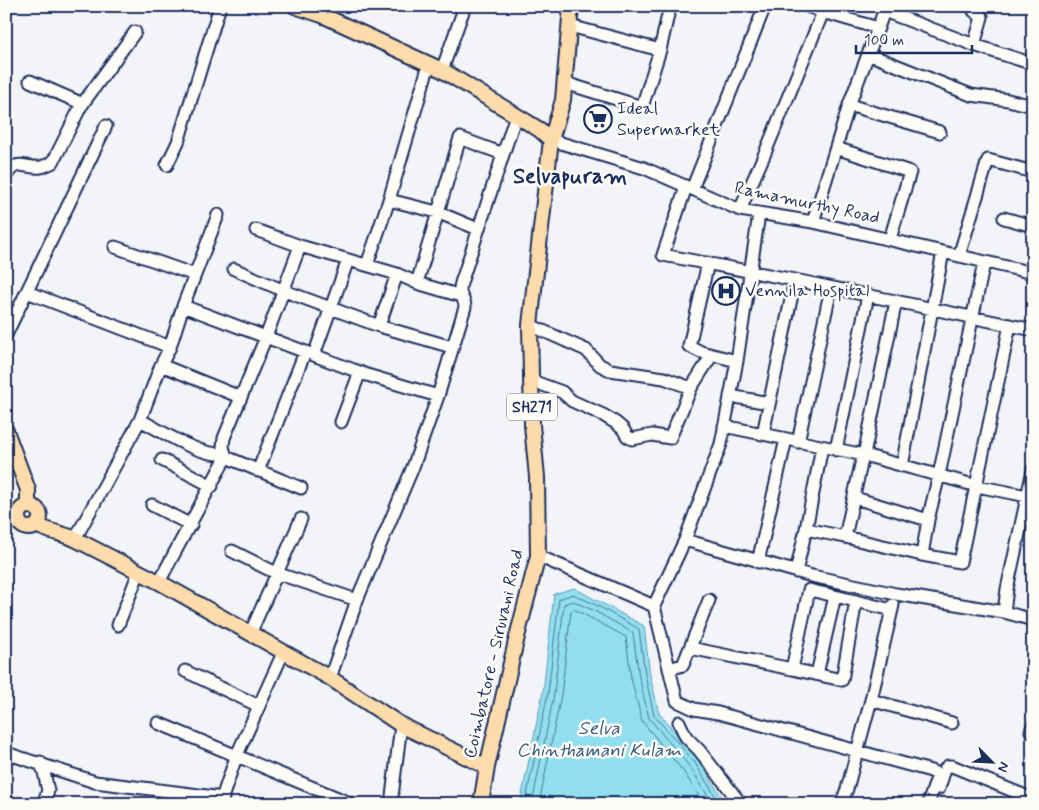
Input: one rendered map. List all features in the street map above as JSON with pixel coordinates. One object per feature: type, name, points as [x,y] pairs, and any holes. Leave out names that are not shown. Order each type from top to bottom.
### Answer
[{"type":"main road","points":[[295,6],[324,11],[442,70],[540,130],[551,140]]},
{"type":"main road","name":"Coimbatore - Siruvani Road","points":[[481,804],[487,767],[538,556],[537,477],[532,425],[530,325],[551,140],[563,100],[572,6]]},
{"type":"main road","points":[[540,130],[551,125],[558,117]]},
{"type":"main road","points":[[6,431],[28,490],[18,515]]},
{"type":"main road","points":[[6,509],[11,508],[18,515],[22,525],[28,528],[38,520],[48,519],[69,536],[159,582],[330,678],[401,725],[487,767]]},
{"type":"main road","points":[[18,515],[37,510],[38,520]]},
{"type":"street","points":[[166,165],[178,142],[220,6]]},
{"type":"street","points":[[442,70],[465,6]]},
{"type":"street","points":[[564,82],[642,107],[660,50],[670,6]]},
{"type":"street","points":[[765,6],[663,254],[1033,330]]},
{"type":"street","points":[[807,6],[829,11],[878,28]]},
{"type":"street","points":[[974,6],[974,11],[982,17],[974,45]]},
{"type":"street","points":[[812,222],[849,105],[885,8],[974,45],[1033,64]]},
{"type":"street","points":[[740,210],[829,11]]},
{"type":"street","points":[[570,26],[660,50]]},
{"type":"street","points":[[6,176],[10,169],[19,164],[41,167],[53,162],[83,104],[135,32]]},
{"type":"street","points":[[868,54],[971,95],[1008,100],[1033,106]]},
{"type":"street","points":[[367,265],[389,200],[429,64]]},
{"type":"street","points":[[30,81],[83,104]]},
{"type":"street","points":[[849,105],[940,132]]},
{"type":"street","points":[[330,678],[358,600],[413,467],[449,363],[452,347],[465,307],[465,301],[461,296],[460,289],[502,154],[516,116]]},
{"type":"street","points":[[6,335],[106,126]]},
{"type":"street","points":[[417,283],[460,138],[502,154]]},
{"type":"street","name":"Ramamurthy Road","points":[[551,140],[644,168],[740,210],[812,222],[1033,273]]},
{"type":"street","points":[[836,148],[910,172],[890,239]]},
{"type":"street","points":[[959,256],[988,160],[1033,172]]},
{"type":"street","points":[[389,200],[437,212],[478,229]]},
{"type":"street","points":[[758,214],[737,361],[720,444],[685,540],[654,606],[677,701],[694,709],[718,713],[935,773],[937,778],[928,804]]},
{"type":"street","points":[[69,536],[140,420],[170,347],[183,306],[218,215]]},
{"type":"street","points":[[1004,218],[1033,226]]},
{"type":"street","points":[[256,230],[300,246],[397,274],[417,283],[461,296]]},
{"type":"street","points":[[159,582],[212,486],[225,456],[224,438],[266,337],[300,246]]},
{"type":"street","points":[[115,247],[195,275]]},
{"type":"street","points":[[902,466],[934,309],[943,252]]},
{"type":"street","points":[[258,470],[309,353],[331,308],[348,260]]},
{"type":"street","points":[[708,263],[689,346],[701,352],[737,361]]},
{"type":"street","points":[[922,556],[928,520],[984,263]]},
{"type":"street","points":[[234,269],[282,290],[379,326],[452,347]]},
{"type":"street","points":[[379,326],[397,274]]},
{"type":"street","points":[[763,434],[795,280]]},
{"type":"street","points":[[798,442],[831,288]]},
{"type":"street","points":[[27,292],[170,347]]},
{"type":"street","points":[[836,450],[868,295]]},
{"type":"street","points":[[845,537],[896,301]]},
{"type":"street","points":[[183,306],[360,372],[438,396]]},
{"type":"street","points":[[530,325],[586,350],[600,364],[610,370],[664,378],[691,388]]},
{"type":"street","points":[[806,529],[922,556],[960,562],[1010,326]]},
{"type":"street","points":[[532,381],[562,392],[572,401],[603,415],[616,423],[632,439],[652,435],[670,438],[691,388],[712,355]]},
{"type":"street","points":[[161,365],[240,397]]},
{"type":"street","points":[[341,422],[360,372]]},
{"type":"street","points":[[730,396],[769,403]]},
{"type":"street","points":[[140,420],[186,444],[214,455],[225,456],[301,488]]},
{"type":"street","points":[[724,426],[863,455],[977,486],[1029,497]]},
{"type":"street","points":[[758,562],[786,439]]},
{"type":"street","points":[[796,572],[822,446]]},
{"type":"street","points":[[162,460],[212,486]]},
{"type":"street","points":[[1004,612],[1033,470]]},
{"type":"street","points":[[854,498],[928,520]]},
{"type":"street","points":[[152,505],[191,525]]},
{"type":"street","points":[[250,634],[301,519]]},
{"type":"street","points":[[685,540],[812,576],[896,594],[1004,612],[1033,620]]},
{"type":"street","points":[[232,551],[276,573],[358,600]]},
{"type":"street","points":[[538,556],[654,606]]},
{"type":"street","points":[[118,624],[139,572]]},
{"type":"street","points":[[792,668],[812,576]]},
{"type":"street","points":[[809,590],[892,610]]},
{"type":"street","points":[[840,804],[847,789],[871,700],[896,594]]},
{"type":"street","points":[[817,674],[835,596]]},
{"type":"street","points":[[669,669],[683,665],[709,600]]},
{"type":"street","points":[[690,648],[842,680],[856,601]]},
{"type":"street","points":[[6,753],[40,762],[96,782],[222,801],[236,757],[283,653]]},
{"type":"street","points":[[185,671],[259,706]]},
{"type":"street","points":[[871,700],[952,722]]},
{"type":"street","points":[[679,722],[686,736],[740,804]]},
{"type":"street","points":[[158,723],[352,804]]},
{"type":"street","points":[[391,804],[401,725]]},
{"type":"street","points":[[40,762],[48,791],[43,804]]},
{"type":"street","points":[[934,804],[945,769],[948,766],[1033,799]]},
{"type":"water","name":"Selva Chinthamani Kulam","points":[[574,588],[644,626],[650,675],[659,713],[699,760],[726,804],[520,804],[543,692],[554,594]]},
{"type":"place","name":"Ideal Supermarket","points":[[598,119]]},
{"type":"place","name":"Vennila Hospital","points":[[726,291]]},
{"type":"district","name":"Selvapuram","points":[[570,177]]}]
